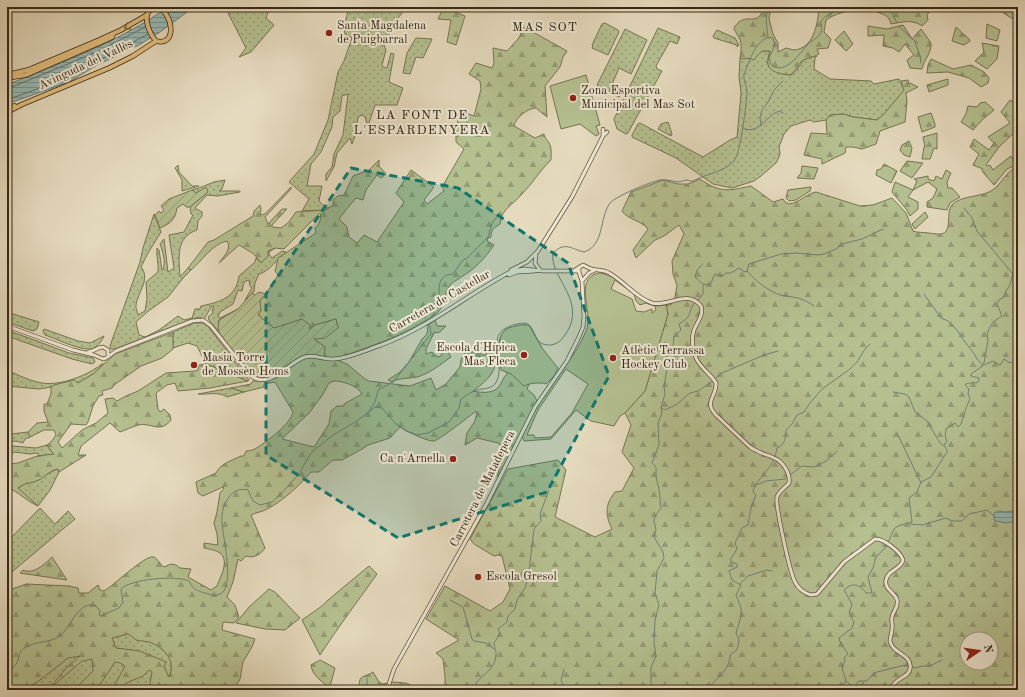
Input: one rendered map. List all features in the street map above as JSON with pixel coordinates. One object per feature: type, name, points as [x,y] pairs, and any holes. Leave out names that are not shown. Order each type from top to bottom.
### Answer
[{"type":"main road","points":[[157,7],[167,14],[170,22],[169,38],[166,41],[156,41],[148,29],[147,17],[149,8],[157,7]]},
{"type":"main road","name":"Avinguda del Vallès","points":[[7,74],[28,70],[113,34],[147,17]]},
{"type":"main road","name":"Avinguda del Vallès","points":[[7,78],[26,75],[110,38],[113,34]]},
{"type":"main road","name":"Avinguda del Vallès","points":[[7,115],[11,110],[23,104],[109,68],[133,56],[156,41]]},
{"type":"main road","name":"Avinguda del Vallès","points":[[8,108],[23,104]]},
{"type":"street","points":[[603,129],[603,136]]},
{"type":"street","points":[[588,274],[580,274],[574,271],[541,270],[536,267],[534,262],[535,256],[572,197],[603,136],[607,132]]},
{"type":"street","points":[[508,273],[524,264],[538,251]]},
{"type":"street","points":[[524,264],[522,269],[534,272]]},
{"type":"street","points":[[574,271],[583,265],[588,268],[610,273],[650,302],[663,304],[687,298],[693,299],[700,304],[702,313],[693,337],[694,351],[700,365],[714,380],[716,387],[710,404],[713,412],[750,448],[782,462],[789,476],[788,485],[778,494],[777,504],[781,529],[794,580],[800,588],[811,595],[817,594],[847,560],[873,540],[881,539],[901,554],[903,558],[901,565],[889,574],[886,582],[887,587],[896,597],[898,603],[892,617],[893,628],[890,641],[893,648],[906,657],[910,664],[909,672],[896,681],[890,690]]},
{"type":"street","points":[[580,267],[580,274]]},
{"type":"street","points":[[588,268],[588,274]]},
{"type":"street","name":"Carretera de Castellar","points":[[108,357],[116,351],[192,321],[203,320],[211,326],[251,376],[258,379],[267,379],[280,374],[294,362],[306,356],[326,359],[341,358],[396,339],[508,273],[522,269],[541,270]]},
{"type":"street","name":"Carretera de Castellar","points":[[504,276],[517,272],[534,272],[541,270]]},
{"type":"street","points":[[582,281],[588,274],[596,270]]},
{"type":"street","name":"Carretera de Matadepera","points":[[387,690],[394,669],[487,503],[535,407],[567,361],[578,339],[584,322],[582,281],[580,274]]},
{"type":"street","points":[[7,326],[73,350],[87,353],[102,360],[108,357],[108,350],[102,346],[87,353]]},
{"type":"street","points":[[96,350],[97,357]]},
{"type":"street","name":"Carretera de Castellar","points":[[108,350],[116,351]]},
{"type":"highlighted area","points":[[351,168],[458,188],[568,263],[609,376],[547,492],[398,538],[266,455],[266,294]]},
{"type":"green space","points":[[225,7],[270,7],[266,18],[274,25],[251,52],[239,57],[246,48]]},
{"type":"green space","points":[[349,7],[405,7],[391,27],[389,36],[382,40],[386,50],[382,65],[383,67],[387,68],[391,53],[394,54],[389,82],[403,88],[397,105],[375,105],[369,123],[367,124],[365,117],[362,115],[358,117],[352,144],[350,138],[337,153],[334,167],[326,181],[326,174],[332,167],[334,154],[343,135],[348,94],[342,96],[340,111],[333,117],[332,127],[321,152],[311,164],[307,186],[322,186],[319,201],[326,208],[331,207],[326,210],[302,211],[309,199],[289,182],[314,154],[328,120],[338,72],[344,61],[352,38],[345,34],[344,27]]},
{"type":"green space","points":[[444,7],[457,7],[455,12],[465,16],[456,45],[447,42],[451,20],[438,19]]},
{"type":"green space","points":[[763,7],[771,7],[769,19],[773,34],[778,43],[778,52],[786,48],[797,50],[809,42],[815,31],[819,7],[933,7],[927,15],[928,20],[922,26],[915,22],[891,24],[888,17],[877,12],[877,10],[851,10],[838,14],[826,20],[824,32],[831,39],[828,48],[817,49],[819,54],[803,60],[789,75],[775,72],[769,67],[768,60],[770,51],[762,51],[754,60],[740,58],[741,42],[734,28],[743,20],[755,19],[758,17],[761,14]]},
{"type":"green space","points":[[995,7],[1018,7],[1018,17],[1011,18]]},
{"type":"green space","points":[[605,23],[619,32],[608,55],[592,48],[602,24]]},
{"type":"green space","points":[[987,24],[1000,30],[997,41],[986,38]]},
{"type":"green space","points":[[903,25],[912,39],[921,29],[931,43],[930,50],[922,69],[910,68],[907,60],[914,55],[905,44],[899,52],[893,48],[883,46],[884,35],[868,36],[868,26],[887,29]]},
{"type":"green space","points":[[524,27],[567,51],[563,57],[560,67],[545,86],[547,117],[536,108],[533,108],[519,117],[514,126],[535,138],[544,134],[551,147],[551,160],[519,198],[505,211],[500,224],[493,229],[491,237],[488,238],[487,241],[494,245],[475,267],[451,284],[447,290],[443,305],[439,311],[429,319],[409,330],[341,357],[339,361],[347,364],[369,381],[410,386],[431,378],[436,390],[446,384],[460,367],[461,360],[465,352],[479,352],[482,355],[485,355],[490,349],[492,349],[496,362],[495,368],[488,378],[473,391],[488,392],[498,388],[507,374],[500,353],[499,340],[501,335],[509,329],[519,325],[529,325],[542,348],[522,379],[529,384],[527,389],[534,395],[537,401],[500,476],[497,477],[505,449],[498,443],[477,438],[465,445],[467,433],[475,421],[477,412],[475,412],[434,441],[422,438],[400,427],[390,438],[368,445],[342,460],[333,460],[319,472],[311,472],[281,501],[267,509],[251,515],[265,548],[257,555],[252,557],[246,556],[241,561],[238,559],[233,582],[227,597],[235,605],[239,617],[234,623],[223,622],[222,630],[255,639],[243,662],[240,679],[234,690],[164,690],[166,684],[161,687],[160,690],[152,690],[150,683],[152,672],[149,670],[143,676],[126,683],[121,690],[112,690],[125,666],[115,662],[101,683],[92,690],[74,690],[93,671],[92,659],[82,661],[48,690],[66,668],[80,656],[68,658],[40,680],[24,690],[7,690],[7,591],[26,584],[69,586],[78,588],[79,593],[88,593],[98,585],[100,590],[104,591],[143,561],[153,557],[156,558],[164,567],[171,564],[180,568],[191,569],[188,577],[211,590],[217,586],[224,565],[223,556],[218,552],[204,548],[204,543],[218,545],[214,523],[220,493],[224,488],[223,487],[203,496],[198,493],[196,482],[216,473],[223,465],[244,456],[246,451],[255,449],[265,442],[288,422],[293,412],[275,382],[264,384],[264,387],[244,392],[231,388],[251,384],[253,381],[268,380],[305,358],[310,357],[323,360],[325,347],[314,339],[338,328],[336,319],[315,325],[308,330],[302,319],[274,329],[257,315],[261,311],[260,301],[278,275],[275,271],[278,258],[316,233],[315,228],[320,221],[320,213],[284,249],[275,248],[268,251],[268,256],[261,263],[254,254],[239,245],[219,263],[228,250],[229,247],[227,241],[212,249],[191,270],[188,268],[208,242],[214,240],[253,216],[254,211],[260,205],[260,215],[265,214],[291,187],[291,189],[265,217],[268,224],[282,209],[287,209],[272,225],[272,227],[281,228],[288,223],[296,212],[326,210],[333,205],[333,200],[338,196],[344,195],[353,176],[369,170],[379,160],[379,166],[386,174],[381,178],[377,175],[366,190],[363,200],[356,198],[339,219],[347,227],[349,237],[357,243],[364,235],[377,242],[404,202],[396,193],[411,170],[434,187],[424,200],[427,204],[444,191],[442,187],[464,149],[456,142],[456,129],[460,111],[474,116],[481,89],[480,81],[469,74],[476,63],[492,68],[494,63],[493,48],[507,51],[519,38]],"holes":[[[334,381],[350,384],[362,394],[344,404],[344,406],[337,406],[331,411],[329,424],[314,447],[282,439],[310,412],[329,383]],[[128,634],[136,640],[149,642],[160,647],[168,655],[171,665],[169,677],[164,667],[166,662],[140,651],[116,648],[112,638]]]},
{"type":"green space","points":[[956,27],[970,41],[964,45],[952,41]]},
{"type":"green space","points":[[658,28],[680,37],[677,44],[670,41],[656,66],[657,69],[662,71],[628,133],[626,134],[617,129],[614,119]]},
{"type":"green space","points":[[625,29],[647,40],[631,74],[619,68],[610,89],[620,94],[619,97],[597,85]]},
{"type":"green space","points":[[717,30],[735,38],[739,45],[737,47],[737,45],[714,38],[713,36]]},
{"type":"green space","points":[[844,31],[853,44],[846,51],[835,40]]},
{"type":"green space","points":[[416,38],[432,39],[423,58],[416,57],[410,74],[403,73],[407,53]]},
{"type":"green space","points":[[982,43],[999,46],[997,59],[987,69],[975,61],[984,52]]},
{"type":"green space","points":[[762,51],[770,51],[768,66],[772,70],[785,74],[791,75],[804,60],[817,56],[815,58],[814,69],[830,79],[871,81],[874,84],[899,79],[905,90],[883,116],[877,120],[853,117],[844,114],[830,115],[826,120],[814,122],[810,120],[791,126],[784,134],[779,147],[780,153],[776,163],[754,181],[732,188],[713,184],[676,158],[632,137],[638,124],[640,123],[703,157],[737,137],[741,93],[739,77],[740,58],[751,57]]},
{"type":"green space","points":[[931,59],[953,69],[971,65],[984,72],[989,78],[988,83],[981,87],[969,78],[948,72],[927,73],[928,65]]},
{"type":"green space","name":"Zona Esportiva Municipal del Mas Sot","points":[[586,75],[600,125],[596,126],[599,134],[596,136],[580,124],[561,129],[550,86]]},
{"type":"green space","points":[[948,79],[948,85],[929,92],[927,85]]},
{"type":"green space","points":[[908,80],[909,84],[910,83],[918,87],[906,93],[907,101],[905,122],[880,131],[876,144],[862,149],[846,147],[845,153],[822,164],[822,159],[804,155],[811,133],[827,134],[826,120],[830,115],[844,114],[853,117],[877,120],[904,90],[901,81]]},
{"type":"green space","points":[[1010,100],[1018,105],[1018,129],[999,147],[986,165],[990,165],[993,170],[1011,156],[1014,161],[1018,159],[1018,164],[1007,169],[994,185],[982,171],[983,169],[973,165],[979,154],[970,147],[974,139],[989,150],[994,143],[988,137],[1010,123],[1001,112]]},
{"type":"green space","points":[[985,102],[994,110],[973,130],[961,122],[966,114],[968,106],[977,107],[980,103]]},
{"type":"green space","points":[[931,113],[935,127],[922,132],[918,117]]},
{"type":"green space","points":[[668,122],[672,134],[671,136],[658,129],[661,124]]},
{"type":"green space","points":[[937,133],[937,149],[934,148],[930,159],[922,159],[925,147],[923,137]]},
{"type":"green space","points":[[909,141],[912,148],[910,157],[904,155],[900,150],[902,145]]},
{"type":"green space","points":[[907,161],[923,163],[912,178],[900,171]]},
{"type":"green space","points":[[884,164],[897,171],[891,183],[876,175],[877,170],[881,169]]},
{"type":"green space","points":[[178,165],[179,172],[192,186],[199,186],[182,191],[182,180],[175,168]]},
{"type":"green space","points":[[802,166],[818,168],[814,179],[797,178],[801,173]]},
{"type":"green space","points":[[1018,167],[1018,690],[445,690],[443,659],[436,653],[459,640],[426,619],[445,586],[490,611],[503,602],[510,589],[502,556],[494,556],[474,544],[470,539],[508,469],[558,460],[566,470],[555,517],[595,537],[612,529],[607,514],[609,501],[615,492],[622,491],[634,468],[622,452],[631,425],[625,413],[645,391],[668,314],[666,305],[671,305],[675,297],[677,285],[673,274],[672,261],[684,234],[679,225],[664,236],[655,240],[636,258],[633,250],[648,229],[622,211],[631,192],[663,180],[678,184],[688,184],[700,179],[713,187],[724,190],[751,186],[773,202],[783,199],[789,204],[816,192],[860,206],[873,205],[892,198],[906,213],[913,231],[943,234],[948,227],[949,211],[954,203],[962,199],[985,194],[993,190],[1013,169],[1015,170],[1015,168]]},
{"type":"green space","points":[[946,170],[951,173],[947,182],[948,188],[952,188],[960,197],[950,203],[947,210],[927,207],[927,202],[933,198],[937,189],[928,182],[913,190],[917,181],[914,179],[928,176],[928,179],[934,181],[936,176],[942,179]]},
{"type":"green space","points":[[225,180],[222,189],[219,191],[240,192],[218,196],[207,195],[195,208],[202,212],[202,216],[198,221],[197,230],[190,233],[182,243],[179,256],[180,277],[188,268],[191,270],[168,297],[136,322],[139,335],[145,337],[159,330],[178,316],[184,320],[192,318],[195,309],[200,309],[201,306],[221,301],[231,294],[239,276],[255,262],[256,258],[261,263],[268,256],[268,251],[275,248],[269,252],[272,258],[282,251],[286,252],[270,268],[259,274],[255,283],[254,292],[245,300],[252,288],[249,280],[244,282],[242,291],[238,290],[233,304],[220,312],[218,317],[220,318],[238,309],[219,320],[218,331],[208,317],[213,313],[212,311],[214,306],[212,306],[204,319],[199,317],[192,319],[115,349],[111,349],[110,346],[140,262],[154,214],[161,232],[141,267],[145,277],[136,303],[138,315],[145,311],[147,299],[146,282],[158,272],[157,248],[159,250],[163,270],[164,260],[160,244],[164,239],[168,272],[174,268],[169,235],[184,232],[193,215],[191,214],[190,207],[208,192],[196,193],[192,190],[214,182]]},
{"type":"green space","points":[[895,182],[913,190],[908,197],[918,202],[918,209],[910,216],[892,192]]},
{"type":"green space","points":[[206,187],[208,192],[190,207],[186,207],[183,204],[177,208],[172,221],[160,228],[155,215],[159,211],[161,213],[164,210],[161,206],[169,199],[192,190],[196,193]]},
{"type":"green space","points":[[811,187],[810,191],[796,200],[789,201],[786,198],[788,190]]},
{"type":"green space","points":[[925,212],[928,217],[915,229],[912,224]]},
{"type":"green space","name":"Atlètic Terrassa Hockey Club","points":[[598,273],[605,274],[618,281],[649,304],[656,306],[666,305],[668,314],[645,391],[625,413],[620,416],[614,426],[591,421],[576,410],[551,439],[524,441],[522,436],[537,407],[573,354],[586,331],[588,315],[585,290],[587,282],[591,277]],"holes":[[[615,280],[634,294],[636,301],[640,305],[646,303],[655,306],[656,310],[652,313],[652,309],[644,312],[636,311],[632,299],[611,289]],[[566,369],[588,384],[572,413],[551,437],[535,438],[534,435],[527,435],[538,410]]]},
{"type":"green space","points":[[259,292],[266,294],[260,301],[261,311],[258,315],[274,328],[302,319],[310,325],[309,329],[315,325],[336,319],[338,328],[325,338],[314,339],[325,347],[324,357],[308,354],[300,357],[276,374],[263,378],[256,376],[247,369],[218,331],[219,320],[238,309],[252,293],[255,295]]},
{"type":"green space","points":[[7,312],[39,322],[37,329],[33,331],[7,322]]},
{"type":"green space","points":[[435,320],[437,326],[446,326],[440,332],[434,333],[426,349],[426,354],[432,352],[436,356],[440,357],[444,350],[448,352],[451,357],[421,376],[398,379],[392,382],[388,380],[400,372],[409,362],[422,339],[427,334],[428,325]]},
{"type":"green space","points":[[194,323],[202,323],[207,325],[249,380],[248,381],[206,364],[197,346],[188,343],[173,348],[173,332]]},
{"type":"green space","name":"Escola d'Hípica Mas Fleca","points":[[520,325],[529,325],[542,348],[558,368],[554,376],[546,384],[535,383],[524,386],[511,374],[501,370],[499,349],[502,333],[508,328]]},
{"type":"green space","points":[[44,329],[78,341],[90,343],[104,336],[95,347],[86,349],[45,335],[43,332]]},
{"type":"green space","points":[[7,330],[69,353],[93,358],[95,362],[92,364],[72,359],[7,336]]},
{"type":"green space","points":[[173,332],[173,349],[162,358],[141,366],[112,388],[102,391],[103,395],[99,396],[93,406],[86,425],[71,424],[58,442],[62,448],[82,430],[96,423],[108,413],[105,399],[113,398],[117,401],[138,391],[166,373],[195,371],[198,370],[199,365],[206,364],[248,381],[210,388],[178,391],[175,383],[167,385],[156,393],[158,409],[160,412],[164,409],[170,415],[171,420],[167,424],[159,427],[143,424],[120,432],[110,423],[81,446],[78,455],[86,455],[59,472],[58,469],[55,470],[39,480],[24,484],[18,488],[38,506],[11,489],[10,491],[12,493],[7,502],[7,464],[18,463],[37,456],[54,454],[47,445],[56,435],[54,430],[44,430],[30,437],[28,432],[37,423],[48,422],[44,411],[44,404],[47,404],[51,394],[51,387],[74,380],[78,383],[93,374],[115,354]]},
{"type":"green space","points":[[103,363],[93,374],[78,383],[39,389],[7,386],[7,370],[33,381],[42,383],[58,383],[74,379],[90,372]]},
{"type":"green space","points":[[231,388],[244,392],[227,397],[217,394],[198,394]]},
{"type":"green space","points":[[28,432],[30,437],[25,439],[23,443],[16,441],[7,442],[7,437],[11,434]]},
{"type":"green space","points":[[47,445],[54,454],[39,456],[38,453],[30,454],[14,452],[7,457],[7,450],[13,446],[36,448]]},
{"type":"green space","points":[[57,469],[59,472],[50,490],[38,506],[18,489],[24,483],[31,482]]},
{"type":"green space","points":[[40,508],[55,524],[68,511],[75,519],[7,576],[7,542]]},
{"type":"green space","points":[[52,557],[67,580],[20,573],[23,570],[31,571],[39,568]]},
{"type":"green space","points":[[369,566],[377,574],[320,655],[302,620],[323,605]]},
{"type":"green space","points":[[269,589],[275,592],[300,618],[285,630],[265,629],[236,623],[249,607]]},
{"type":"green space","points":[[127,630],[158,645],[169,656],[171,672],[164,690],[13,690],[63,659]]},
{"type":"green space","points":[[320,660],[335,668],[329,687],[317,678],[312,669],[311,665]]},
{"type":"green space","points":[[373,672],[379,682],[383,684],[392,682],[406,683],[422,690],[359,690],[362,677]]},
{"type":"water","points":[[168,7],[194,7],[160,32],[139,45],[97,65],[69,82],[7,104],[7,85],[110,41],[130,31]]},
{"type":"water","points":[[998,511],[1017,512],[1018,521],[1006,523],[994,520],[994,513]]},
{"type":"waterway","points":[[768,37],[766,18],[769,7]]},
{"type":"waterway","points":[[7,675],[17,663],[23,649],[32,644],[57,638],[85,606],[96,606],[100,611],[99,615],[101,616],[119,608],[123,602],[121,589],[126,586],[143,580],[175,578],[189,581],[192,586],[200,591],[217,595],[223,591],[227,584],[228,573],[222,514],[225,504],[233,493],[245,489],[248,490],[253,501],[260,505],[272,502],[299,474],[313,451],[333,435],[357,421],[375,407],[382,408],[396,424],[406,431],[417,435],[428,433],[449,422],[459,408],[461,399],[474,391],[491,387],[495,384],[499,369],[497,345],[498,338],[501,332],[512,325],[526,323],[529,325],[538,340],[543,344],[552,345],[560,341],[566,334],[573,315],[569,296],[553,261],[553,253],[561,247],[568,247],[584,252],[591,248],[599,237],[604,216],[610,203],[626,193],[660,180],[678,182],[687,180],[693,181],[730,165],[734,161],[739,149],[743,128],[747,92],[744,74],[754,50],[762,40],[773,38],[775,45],[769,58],[771,65],[776,68],[782,68],[792,62],[808,44],[819,35],[822,28],[821,21],[825,17],[838,11],[857,7]]},
{"type":"waterway","points":[[880,7],[896,10],[912,7]]},
{"type":"waterway","points":[[1005,7],[1018,12]]},
{"type":"waterway","points":[[891,11],[897,23]]},
{"type":"waterway","points":[[899,26],[918,43]]},
{"type":"waterway","points":[[915,42],[921,63]]},
{"type":"waterway","points":[[761,126],[760,117],[762,110],[774,90],[783,81]]},
{"type":"waterway","points":[[743,128],[751,130],[755,129],[779,111],[783,113]]},
{"type":"waterway","points":[[1017,184],[1015,200],[1018,204]]},
{"type":"waterway","points":[[964,208],[972,218],[977,231],[1012,273]]},
{"type":"waterway","points":[[425,318],[425,315],[437,300],[442,279],[446,275],[453,274],[462,261],[488,237],[492,223],[501,212]]},
{"type":"waterway","points":[[703,264],[697,270],[695,277],[703,284],[710,285],[715,274],[722,276],[739,268],[745,272],[747,271],[749,264],[781,254],[824,254],[836,249],[842,244],[862,239],[883,229]]},
{"type":"waterway","points":[[846,681],[842,666],[845,661],[844,658],[848,654],[839,638],[852,628],[854,622],[849,613],[852,604],[844,590],[847,587],[856,585],[866,593],[872,593],[868,577],[873,568],[876,557],[886,547],[894,529],[898,526],[912,522],[909,498],[917,492],[921,482],[931,477],[947,452],[944,445],[947,441],[945,436],[946,429],[955,423],[958,427],[961,424],[970,399],[968,394],[969,389],[965,385],[979,381],[979,378],[971,376],[971,374],[984,363],[988,340],[987,333],[993,322],[1002,316],[997,304],[999,300],[1004,297],[1010,285],[1013,273],[1018,266]]},
{"type":"waterway","points":[[747,271],[767,289],[781,295],[802,299],[814,306]]},
{"type":"waterway","points":[[698,300],[703,294],[703,285]]},
{"type":"waterway","points":[[924,294],[941,318],[948,321],[957,330],[982,364]]},
{"type":"waterway","points":[[658,690],[651,684],[651,667],[656,656],[654,643],[655,620],[659,605],[655,593],[657,571],[664,558],[663,552],[654,537],[656,530],[654,521],[655,516],[661,508],[656,477],[656,467],[652,463],[659,445],[658,423],[662,413],[661,408],[665,394],[664,387],[667,368],[664,359],[672,350],[674,337],[681,330],[679,324],[688,317],[694,303]]},
{"type":"waterway","points":[[369,411],[375,402],[378,390],[393,382],[431,334],[430,326]]},
{"type":"waterway","points":[[707,690],[725,670],[730,660],[730,655],[737,650],[738,646],[739,640],[736,633],[741,616],[741,608],[736,595],[741,585],[732,580],[729,571],[737,567],[737,564],[730,560],[737,549],[735,543],[742,528],[748,525],[751,508],[756,495],[753,492],[754,489],[773,461],[777,448],[782,445],[786,435],[786,430],[792,424],[797,415],[804,412],[822,389],[850,369],[870,344]]},
{"type":"waterway","points":[[715,379],[722,373],[764,355],[778,351]]},
{"type":"waterway","points":[[982,366],[993,361],[1000,365],[1004,359],[1008,362],[1018,364]]},
{"type":"waterway","points":[[661,408],[665,410],[677,404],[690,393],[698,391],[713,381]]},
{"type":"waterway","points":[[893,392],[905,394],[909,397],[915,412],[927,421],[940,443],[944,446]]},
{"type":"waterway","points":[[897,433],[921,483]]},
{"type":"waterway","points":[[790,475],[802,466],[814,467],[826,461],[837,451]]},
{"type":"waterway","points":[[756,485],[766,481],[785,479],[788,477]]},
{"type":"waterway","points":[[478,690],[476,683],[491,668],[495,661],[496,653],[494,643],[500,634],[498,629],[507,622],[508,616],[515,609],[517,600],[525,588],[529,571],[534,529],[541,521],[540,514],[549,490]]},
{"type":"waterway","points":[[910,524],[922,525],[946,518],[952,521],[962,521],[969,514],[987,510],[994,516]]},
{"type":"waterway","points":[[740,584],[748,576],[767,570],[772,571]]},
{"type":"waterway","points":[[450,600],[463,607],[472,639],[474,641],[486,643],[494,649]]},
{"type":"waterway","points":[[833,690],[839,688],[846,681],[852,686],[856,685],[859,681],[867,681],[877,672],[907,665],[915,668],[930,666],[942,660]]},
{"type":"waterway","points":[[564,669],[561,680],[565,690]]},
{"type":"waterway","points":[[367,678],[367,690]]},
{"type":"place","name":"Santa Magdalena de Puigbarral","points":[[329,33]]},
{"type":"place","name":"Zona Esportiva Municipal del Mas Sot","points":[[573,98]]},
{"type":"place","name":"Escola d'Hípica Mas Fleca","points":[[524,355]]},
{"type":"place","name":"Atlètic Terrassa Hockey Club","points":[[613,358]]},
{"type":"place","name":"Masia Torre de Mossèn Homs","points":[[194,365]]},
{"type":"place","name":"Ca n'Arnella","points":[[453,459]]},
{"type":"place","name":"Escola Gresol","points":[[478,577]]},
{"type":"district","name":"MAS SOT","points":[[545,27]]},
{"type":"district","name":"LA FONT DE L'ESPARDENYERA","points":[[422,122]]}]
